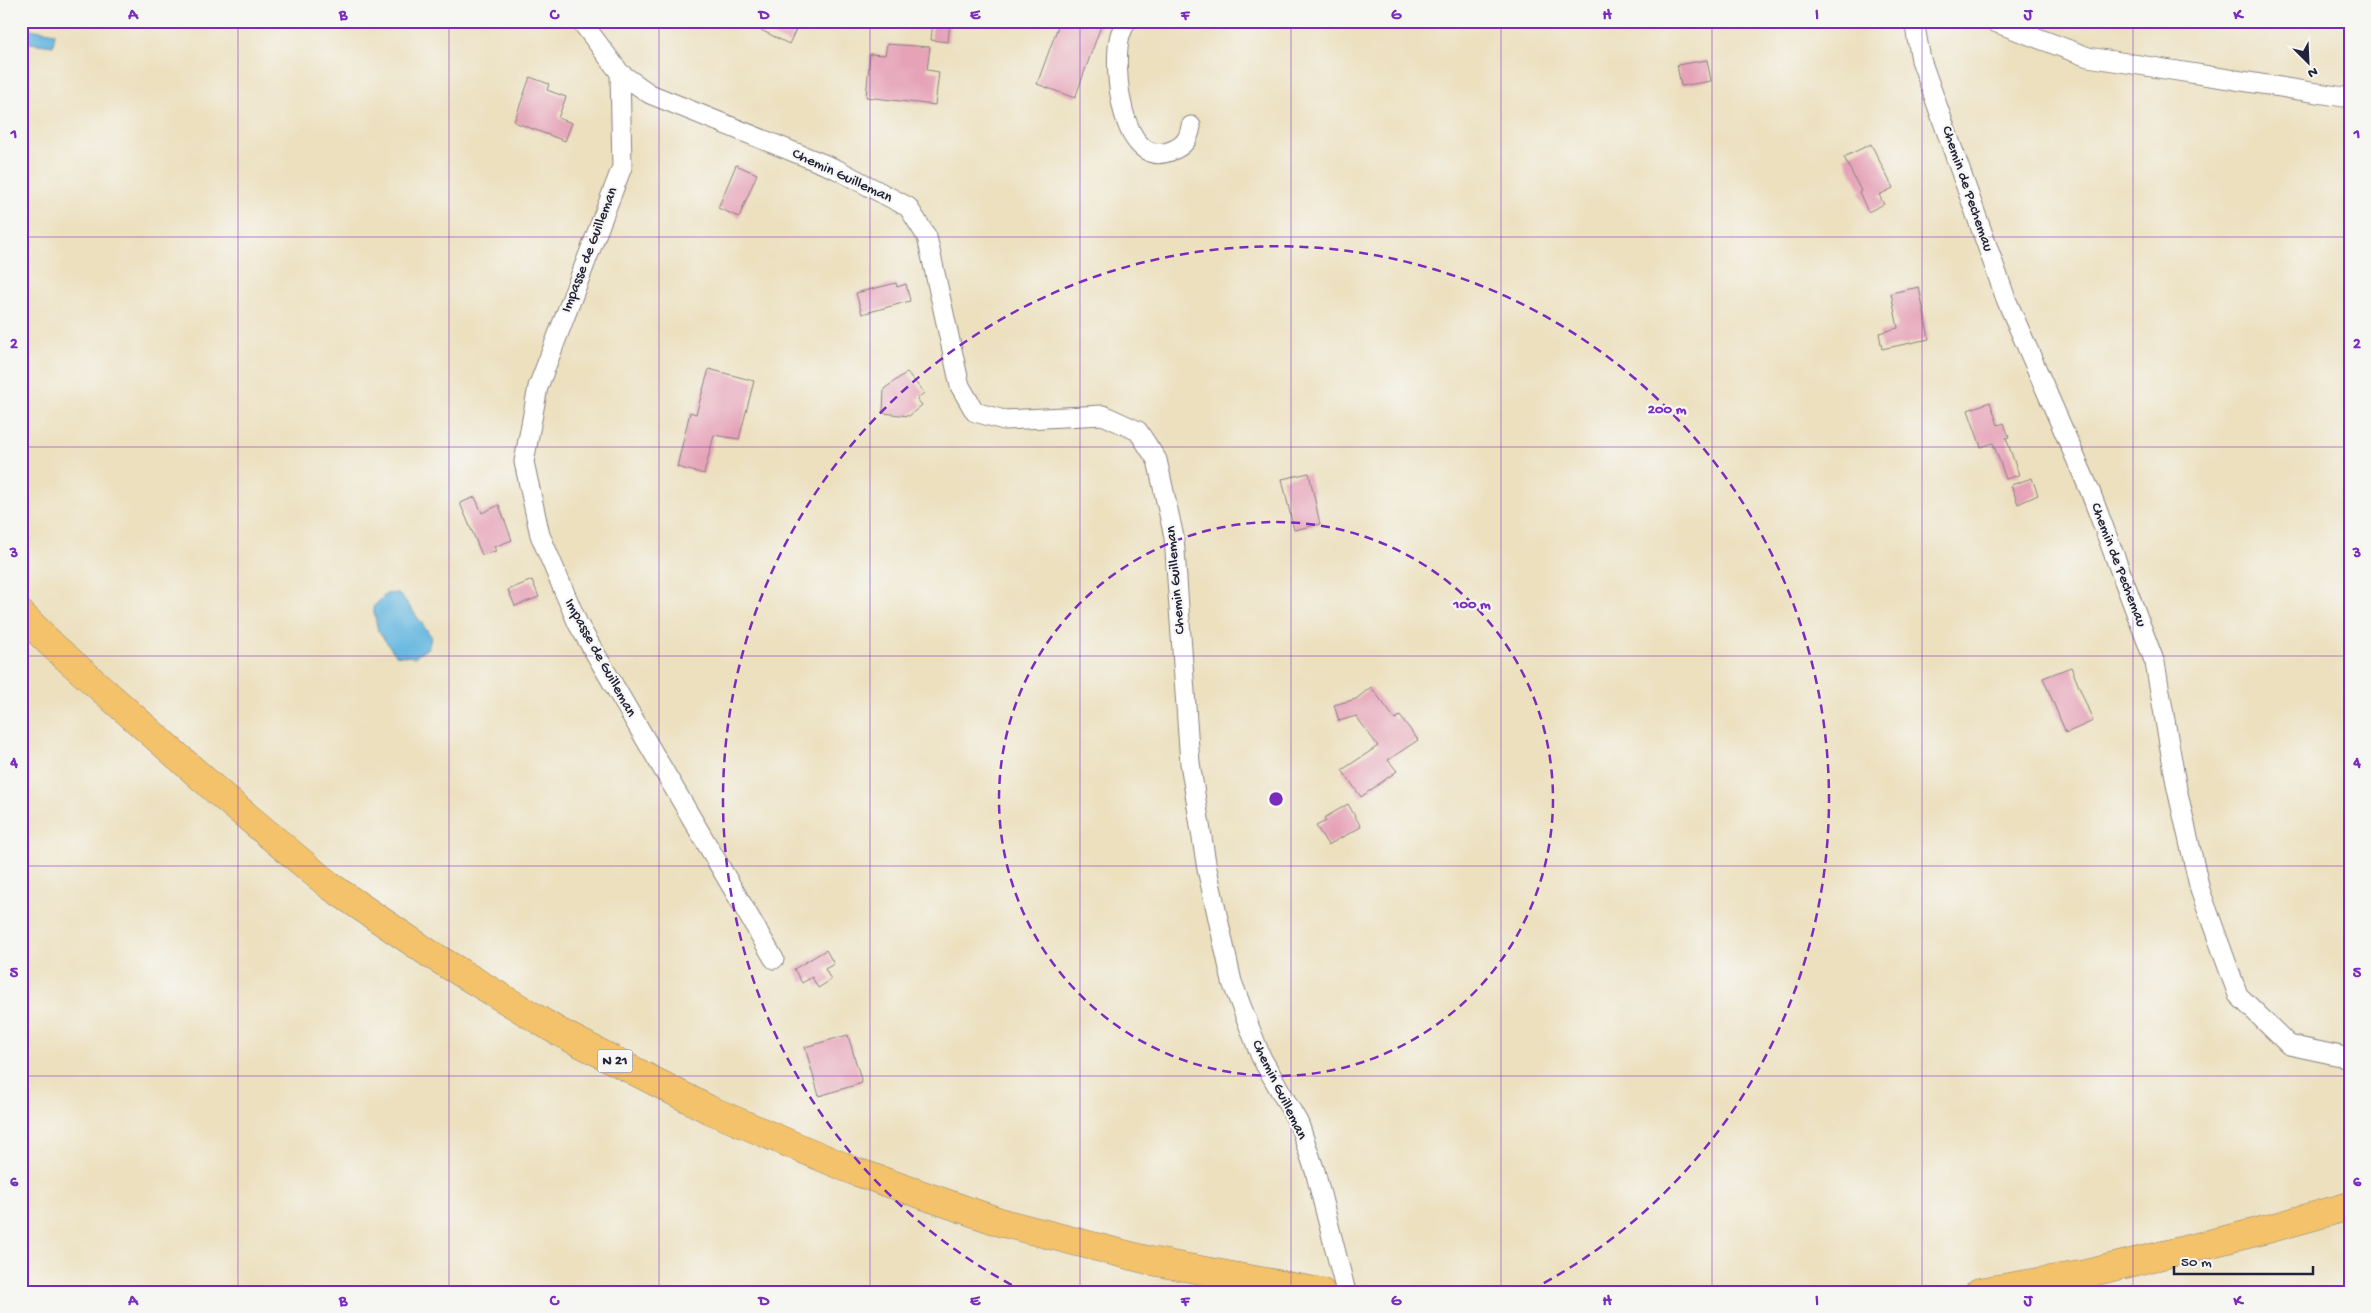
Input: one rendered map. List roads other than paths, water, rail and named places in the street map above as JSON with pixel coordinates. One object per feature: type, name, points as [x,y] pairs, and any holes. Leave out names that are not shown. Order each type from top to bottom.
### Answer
[{"type":"main road","name":"N 21","points":[[21,614],[52,645],[219,794],[330,886],[438,960],[557,1031],[708,1109],[854,1171],[1003,1223],[1151,1261],[1321,1292]]},
{"type":"main road","points":[[1979,1292],[2085,1274],[2261,1231],[2350,1206]]},
{"type":"street","name":"Chemin Guilleman","points":[[581,21],[620,73],[650,94],[836,169],[908,207],[927,237],[960,386],[975,412],[1004,420],[1103,414],[1138,431],[1157,460],[1174,537],[1190,763],[1207,869],[1230,973],[1261,1057],[1299,1124],[1326,1212],[1346,1292]]},
{"type":"street","points":[[1126,21],[1120,36],[1118,62],[1120,100],[1128,125],[1138,145],[1146,152],[1161,155],[1180,148],[1189,138],[1191,126]]},
{"type":"street","name":"Chemin de Pechemau","points":[[1914,21],[1922,60],[2006,299],[2090,491],[2155,663],[2178,789],[2200,890],[2238,995],[2289,1044],[2350,1058]]},
{"type":"street","points":[[1992,21],[2088,57],[2350,98]]},
{"type":"street","name":"Impasse de Guilleman","points":[[620,73],[622,167],[538,387],[524,462],[540,535],[578,624],[774,959]]},
{"type":"water","points":[[23,28],[55,33],[53,46],[22,42]]},
{"type":"water","points":[[397,593],[404,599],[431,636],[429,647],[415,657],[396,655],[378,631],[373,607],[386,594]]}]
